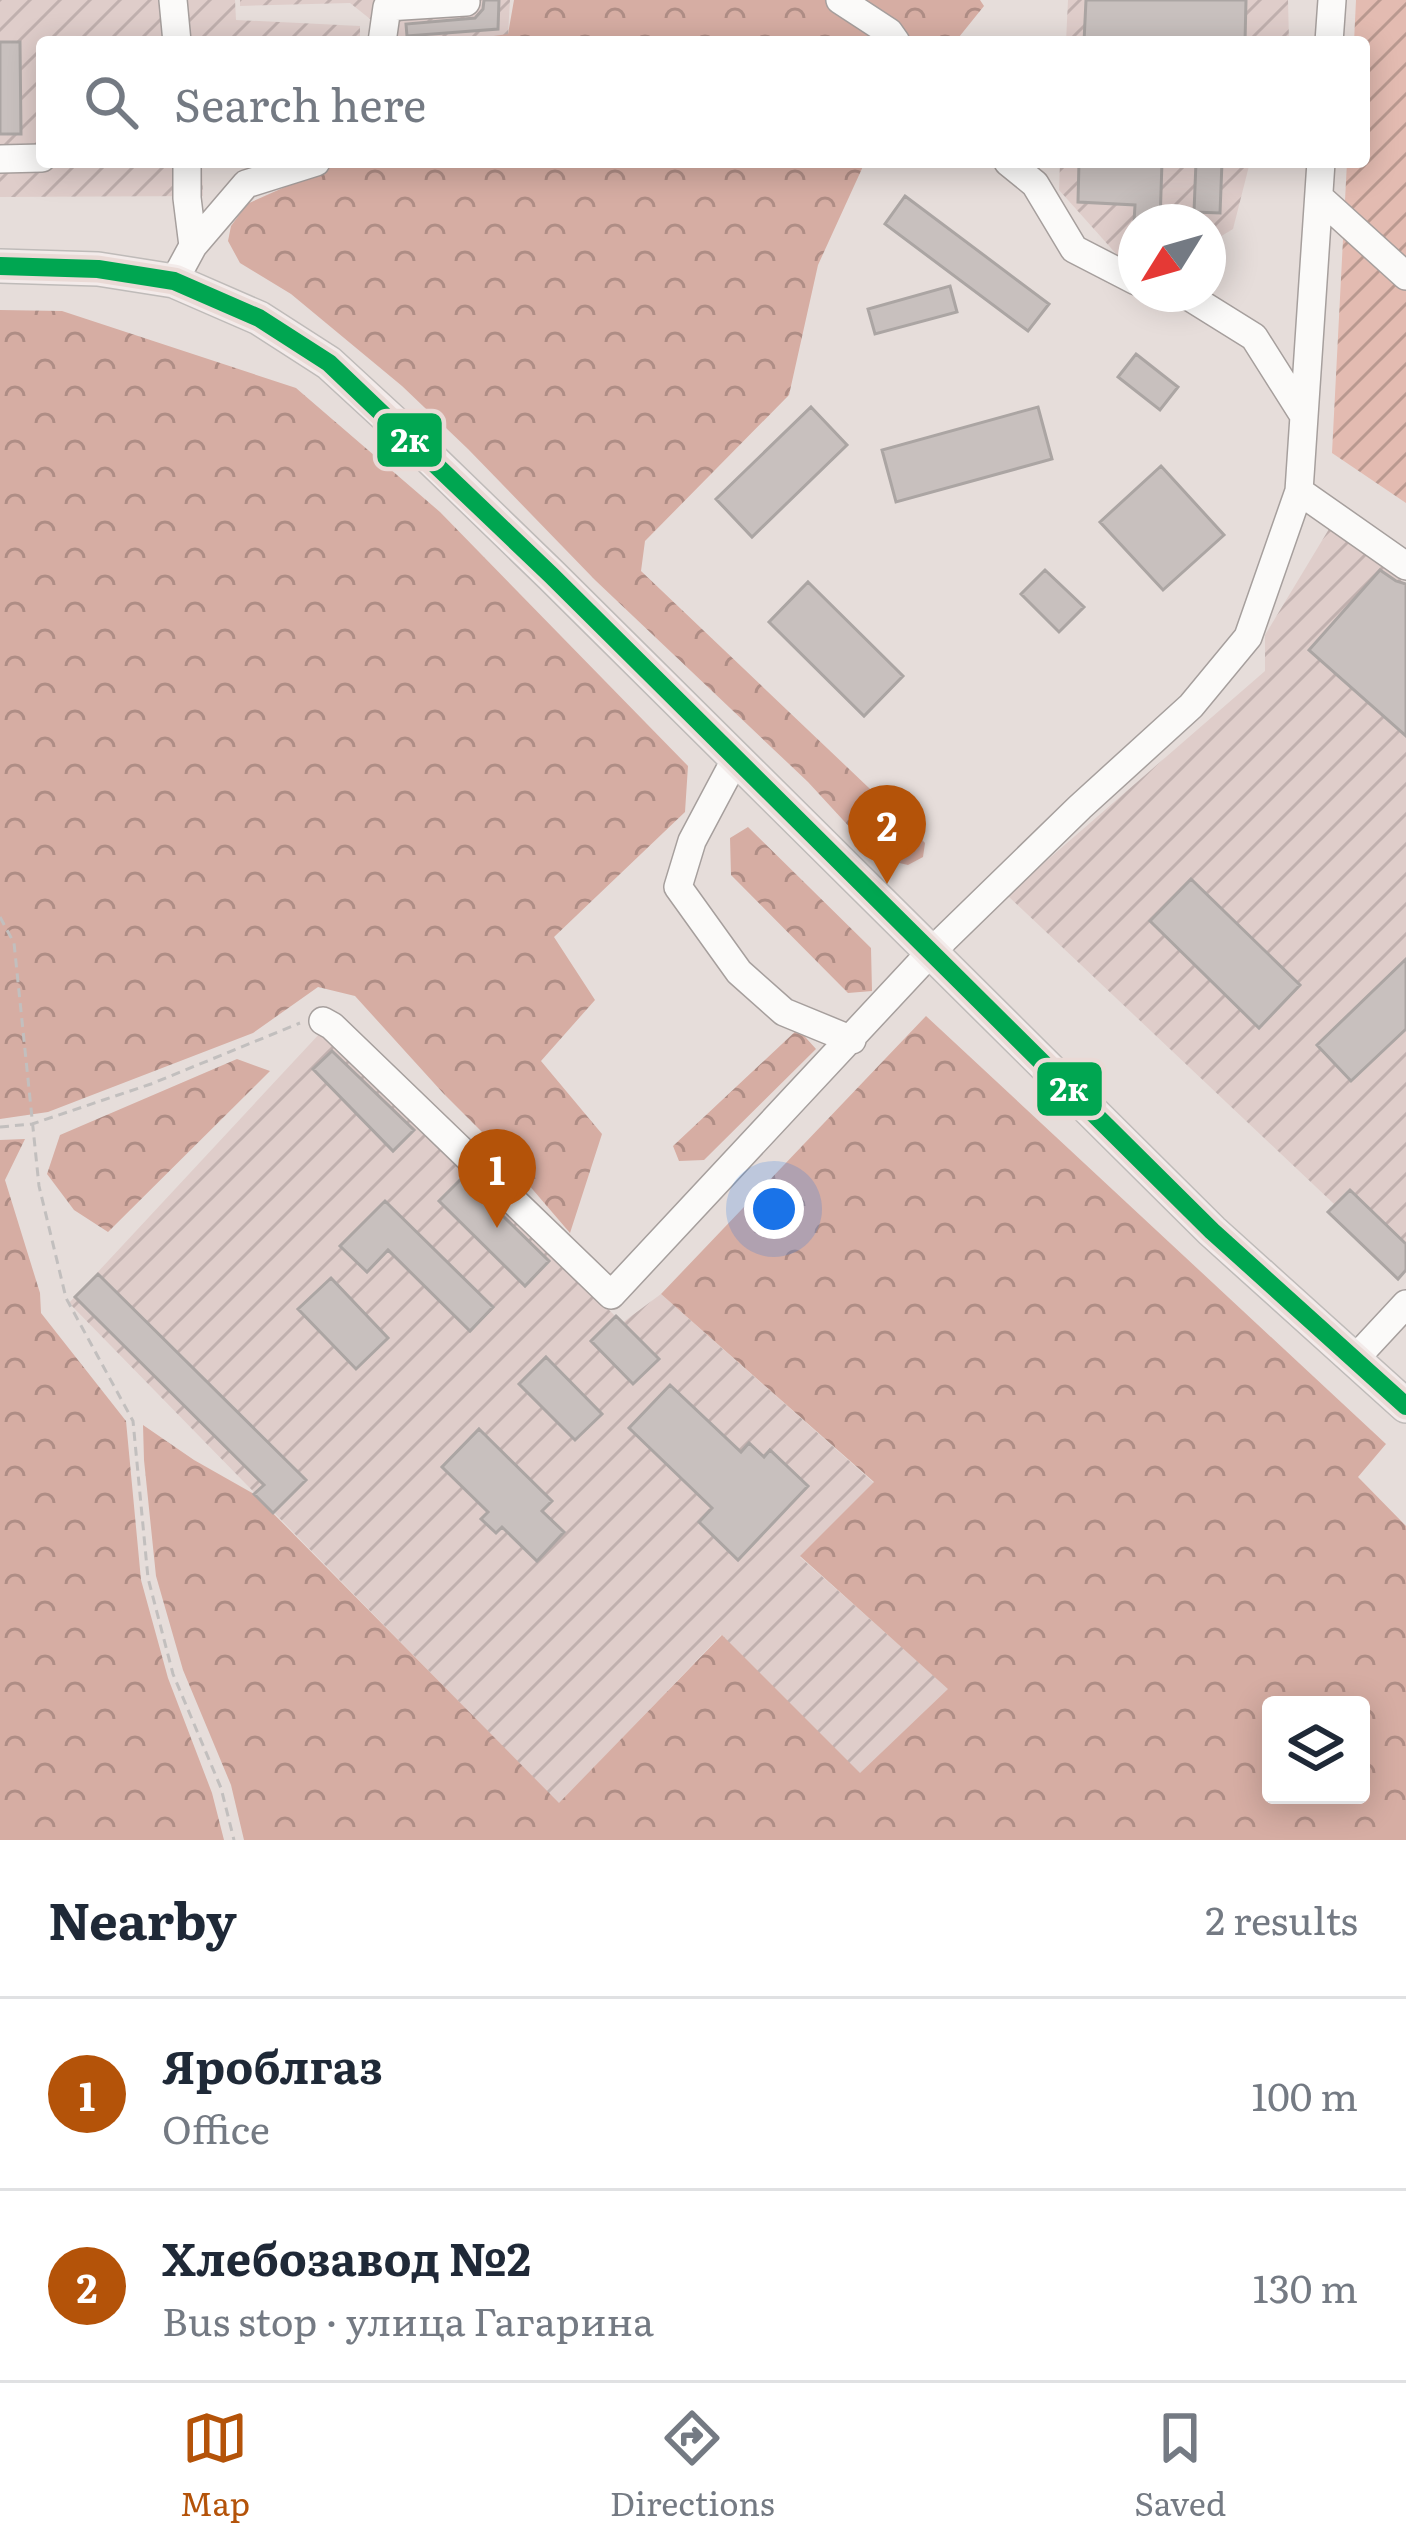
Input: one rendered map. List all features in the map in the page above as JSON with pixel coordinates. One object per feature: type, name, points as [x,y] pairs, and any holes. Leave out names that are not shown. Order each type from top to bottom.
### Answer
[{"type":"main road","points":[[0,266],[98,268],[175,281],[259,318],[328,363],[408,436],[1212,1231],[1406,1406]]},
{"type":"street","points":[[173,0],[176,36]]},
{"type":"street","points":[[840,0],[892,36]]},
{"type":"street","points":[[1329,36],[1332,0]]},
{"type":"street","points":[[383,36],[387,8],[466,2]]},
{"type":"street","points":[[0,159],[36,158]]},
{"type":"street","points":[[187,168],[193,246]]},
{"type":"street","points":[[175,281],[193,246],[247,184],[297,168]]},
{"type":"street","points":[[1015,168],[1034,184],[1073,249],[1118,272]]},
{"type":"street","points":[[314,1021],[332,1026],[611,1295],[930,953],[1191,706],[1248,637],[1299,491],[1321,168]]},
{"type":"street","points":[[1319,197],[1406,276]]},
{"type":"street","points":[[1214,312],[1254,337],[1304,416]]},
{"type":"street","points":[[1299,491],[1406,566]]},
{"type":"street","points":[[736,760],[692,841],[678,887],[739,972],[784,1012],[851,1040]]},
{"type":"street","points":[[1353,1361],[1406,1304]]},
{"type":"path","points":[[0,917],[14,943],[39,1186],[66,1298],[133,1421],[148,1578],[173,1674],[221,1788],[234,1840]]},
{"type":"path","points":[[0,1127],[32,1124],[151,1084],[314,1021]]},
{"type":"shaded area","points":[[0,0],[235,0],[236,20],[360,26],[360,36],[36,36],[36,168],[202,168],[203,196],[0,197]]},
{"type":"shaded area","points":[[240,0],[510,0],[508,35],[500,36],[391,36],[350,3],[240,6]]},
{"type":"shaded area","points":[[1068,0],[1288,0],[1289,36],[1066,36]]},
{"type":"shaded area","points":[[1356,0],[1406,0],[1406,503],[1332,453],[1347,168],[1370,168],[1370,36],[1354,36]]},
{"type":"shaded area","points":[[1060,168],[1248,168],[1233,229],[1226,233],[1226,204],[1118,204],[1118,256],[1059,190]]},
{"type":"shaded area","points":[[1329,529],[1406,584],[1406,1272],[1007,895],[1265,671],[1265,635]]},
{"type":"shaded area","points":[[322,1031],[470,1170],[622,1323],[661,1294],[874,1483],[800,1557],[949,1689],[860,1774],[721,1635],[559,1804],[69,1303]]},
{"type":"green space","points":[[514,0],[980,0],[984,6],[960,36],[494,36],[508,34]]},
{"type":"green space","points":[[328,168],[862,168],[818,265],[789,395],[645,541],[641,571],[910,827],[925,843],[923,857],[908,865],[878,858],[808,782],[595,580],[402,386],[291,294],[240,263],[228,241],[231,226],[247,204]]},
{"type":"green space","points":[[0,310],[62,311],[296,388],[440,512],[688,766],[685,812],[554,937],[595,1000],[541,1061],[602,1134],[570,1233],[355,996],[318,987],[253,1033],[48,1112],[0,1119]]},
{"type":"green space","points":[[748,827],[871,948],[872,991],[848,993],[731,875],[730,838]]},
{"type":"green space","points":[[926,1016],[1386,1444],[1358,1477],[1406,1526],[1406,1840],[244,1840],[231,1785],[183,1670],[156,1576],[143,1425],[254,1494],[559,1803],[722,1635],[860,1773],[948,1689],[800,1556],[874,1482],[661,1294]]},
{"type":"green space","points":[[798,1029],[816,1049],[704,1160],[679,1161],[673,1146]]},
{"type":"green space","points":[[237,1059],[270,1071],[108,1232],[74,1210],[47,1174],[60,1135]]},
{"type":"green space","points":[[25,1139],[5,1180],[40,1293],[41,1313],[126,1421],[141,1580],[168,1678],[212,1793],[224,1840],[0,1840],[0,1140]]},
{"type":"building","points":[[484,0],[499,0],[498,29],[407,36],[406,24],[475,18]]},
{"type":"building","points":[[1086,0],[1246,0],[1245,36],[1084,36]]},
{"type":"building","points":[[0,42],[20,42],[21,134],[0,134]]},
{"type":"building","points":[[1079,168],[1162,168],[1161,204],[1078,202]]},
{"type":"building","points":[[1196,168],[1222,168],[1220,204],[1194,204]]},
{"type":"building","points":[[905,196],[1049,304],[1028,331],[885,224]]},
{"type":"building","points":[[950,286],[957,312],[875,334],[868,309]]},
{"type":"building","points":[[1136,354],[1178,387],[1160,410],[1118,377]]},
{"type":"building","points":[[811,407],[847,445],[752,537],[716,499]]},
{"type":"building","points":[[1038,407],[1052,459],[896,502],[882,450]]},
{"type":"building","points":[[1161,466],[1224,535],[1163,590],[1100,522]]},
{"type":"building","points":[[1045,570],[1084,607],[1059,632],[1021,594]]},
{"type":"building","points":[[1380,570],[1406,584],[1406,736],[1309,650]]},
{"type":"building","points":[[808,582],[903,676],[864,716],[769,622]]},
{"type":"building","points":[[1191,879],[1300,985],[1259,1028],[1150,921]]},
{"type":"building","points":[[1406,959],[1406,1029],[1351,1081],[1317,1045]]},
{"type":"building","points":[[332,1051],[414,1130],[393,1151],[313,1069]]},
{"type":"building","points":[[463,1177],[549,1261],[525,1286],[439,1201]]},
{"type":"building","points":[[1350,1190],[1406,1244],[1406,1270],[1398,1279],[1328,1212]]},
{"type":"building","points":[[385,1201],[493,1307],[470,1331],[388,1250],[367,1272],[340,1246]]},
{"type":"building","points":[[98,1274],[306,1480],[273,1513],[254,1494],[264,1485],[75,1297]]},
{"type":"building","points":[[331,1278],[388,1338],[356,1369],[298,1309]]},
{"type":"building","points":[[616,1316],[659,1359],[633,1384],[591,1341]]},
{"type":"building","points":[[546,1357],[602,1414],[575,1440],[519,1384]]},
{"type":"building","points":[[670,1385],[741,1452],[749,1443],[764,1457],[770,1450],[808,1486],[738,1560],[699,1522],[712,1508],[629,1428]]},
{"type":"building","points":[[479,1429],[552,1501],[542,1511],[564,1532],[537,1561],[502,1527],[496,1533],[481,1519],[488,1512],[442,1467]]},
{"type":"transit line","name":"2к","points":[[0,266],[98,269],[174,281],[259,318],[329,363],[551,575],[1212,1231],[1406,1406]]},
{"type":"place","name":"Хлебозавод №2","points":[[887,884]]},
{"type":"place","name":"Яроблгаз","points":[[497,1228]]}]
